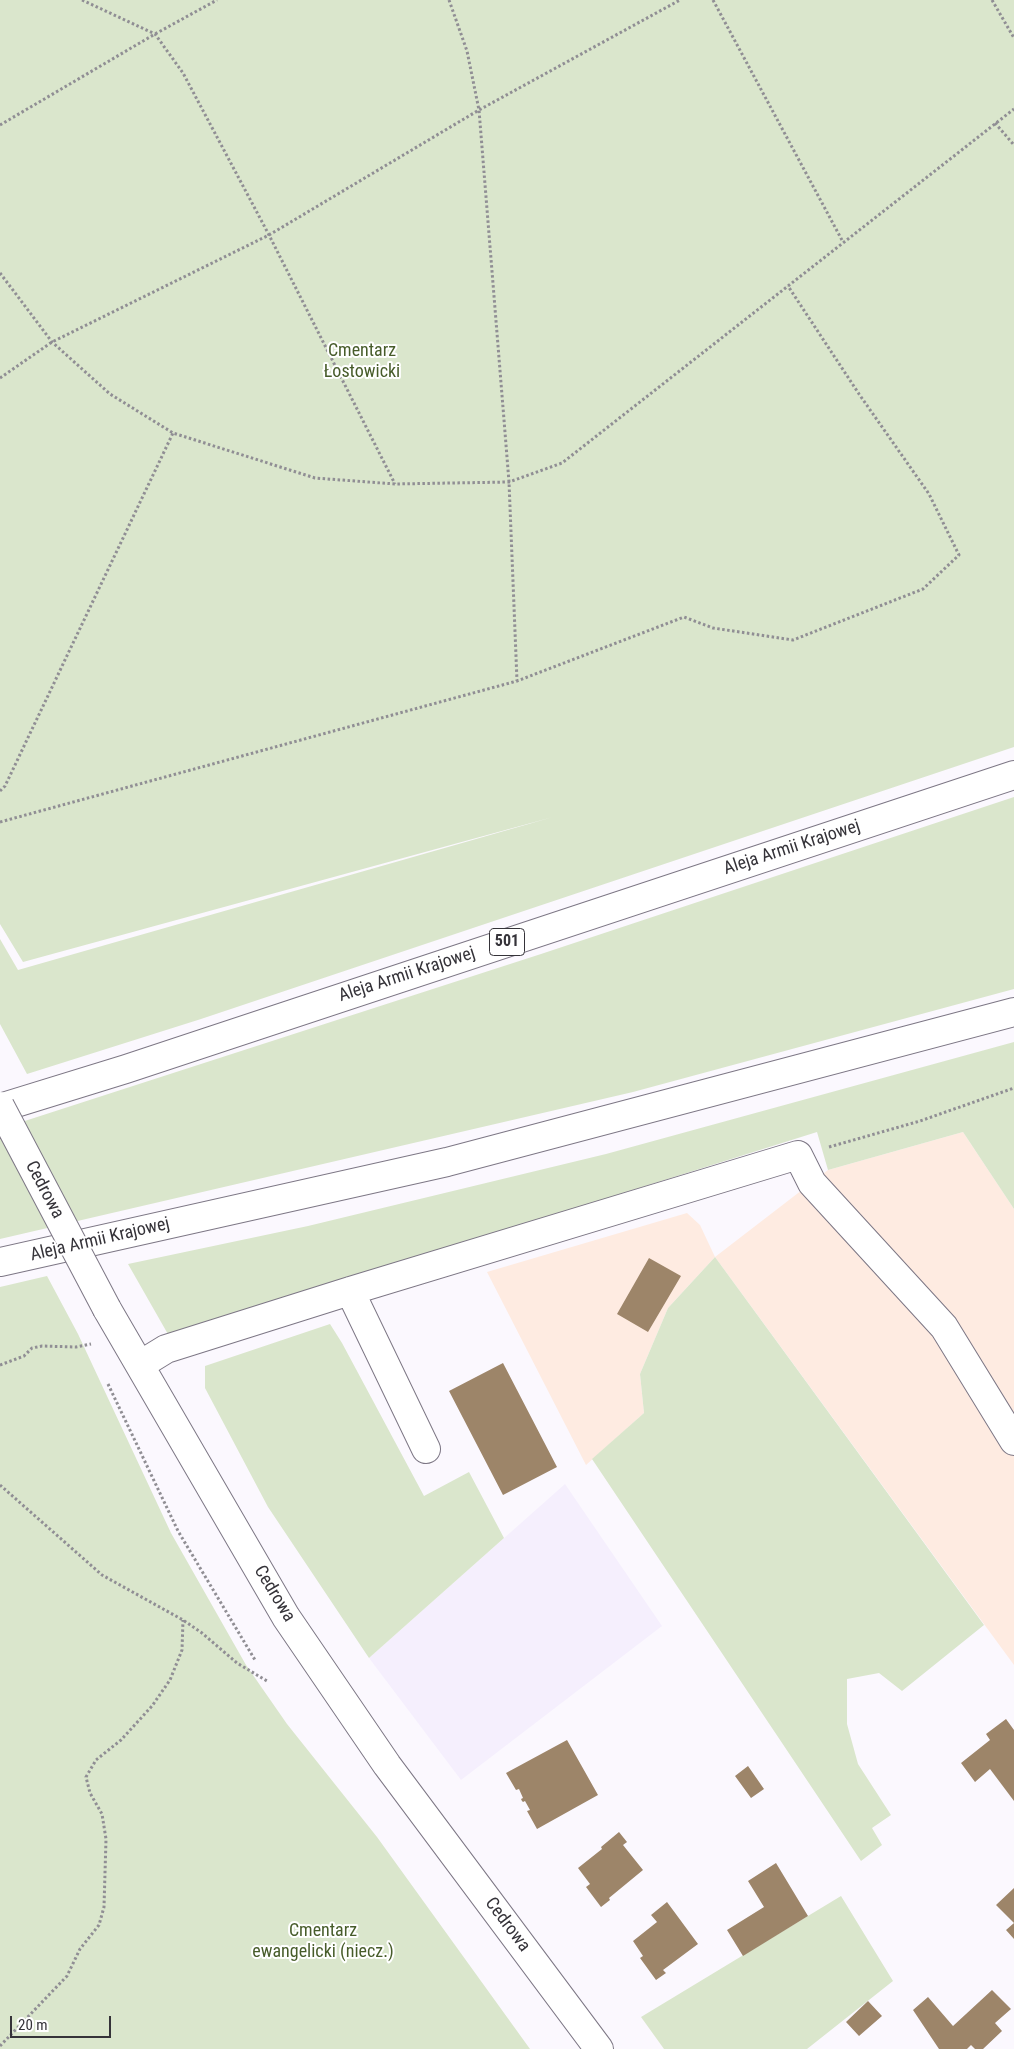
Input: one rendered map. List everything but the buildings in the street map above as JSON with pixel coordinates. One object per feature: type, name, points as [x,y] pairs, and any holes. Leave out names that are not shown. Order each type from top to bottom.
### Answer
[{"type":"main road","name":"Aleja Armii Krajowej","points":[[0,1107],[126,1069],[1014,775]]},
{"type":"main road","name":"Aleja Armii Krajowej","points":[[0,1262],[448,1162],[1014,1012]]},
{"type":"main road","name":"Cedrowa","points":[[0,1107],[107,1309],[286,1617],[387,1765],[599,2049]]},
{"type":"main road","points":[[140,1365],[166,1349],[798,1155],[812,1183],[944,1327],[1014,1441]]},
{"type":"main road","points":[[350,1291],[426,1449]]},
{"type":"path","points":[[82,0],[155,34],[184,73],[269,235],[395,484]]},
{"type":"path","points":[[0,126],[155,34],[217,0]]},
{"type":"path","points":[[449,0],[467,51],[479,110],[509,482],[517,681]]},
{"type":"path","points":[[0,378],[52,342],[269,235],[479,110],[680,0]]},
{"type":"path","points":[[713,0],[843,242]]},
{"type":"path","points":[[992,0],[1014,38]]},
{"type":"path","points":[[0,273],[52,342],[110,394],[173,433],[315,478],[395,484],[509,482],[562,463],[1014,109]]},
{"type":"path","points":[[995,124],[1014,145]]},
{"type":"path","points":[[0,822],[517,681],[684,616],[712,628],[794,640],[923,589],[959,555],[929,494],[858,394],[788,286]]},
{"type":"path","points":[[0,791],[5,786],[173,433]]},
{"type":"path","points":[[798,1155],[920,1122],[1014,1088]]},
{"type":"path","points":[[0,1365],[24,1356],[32,1348],[42,1346],[76,1347],[91,1344]]},
{"type":"path","points":[[108,1384],[178,1531],[255,1660]]},
{"type":"path","points":[[0,1485],[102,1575],[183,1620],[202,1633],[237,1663],[267,1681]]},
{"type":"path","points":[[0,2046],[66,1976],[80,1949],[99,1925],[104,1908],[106,1839],[102,1814],[90,1793],[86,1777],[96,1760],[121,1740],[152,1706],[170,1680],[182,1650],[183,1620]]},
{"type":"shaded area","points":[[963,1132],[1014,1209],[1014,1665],[715,1257],[828,1170]]},
{"type":"shaded area","points":[[687,1213],[700,1225],[715,1257],[668,1308],[640,1374],[644,1413],[586,1465],[487,1272]]},
{"type":"shaded area","points":[[565,1484],[662,1626],[461,1780],[369,1658]]},
{"type":"green space","name":"Cmentarz Łostowicki","points":[[0,0],[1014,0],[1014,747],[201,1019],[27,1074],[0,1024],[0,939],[18,970],[553,817],[23,962],[0,924]]},
{"type":"green space","points":[[1014,797],[1014,989],[633,1092],[0,1239],[0,1129],[541,954]]},
{"type":"green space","points":[[1014,1042],[1014,1209],[963,1132],[828,1170],[817,1132],[169,1336],[128,1264],[308,1226],[606,1154]]},
{"type":"green space","points":[[715,1257],[984,1625],[902,1691],[879,1673],[847,1679],[847,1724],[858,1764],[891,1815],[872,1828],[882,1845],[861,1861],[592,1459],[644,1413],[640,1374],[668,1308]]},
{"type":"green space","name":"Cmentarz ewangelicki (niecz.)","points":[[47,1276],[78,1334],[171,1533],[246,1665],[287,1724],[377,1837],[530,2049],[0,2049],[0,1287]]},
{"type":"green space","points":[[330,1324],[424,1496],[469,1472],[504,1538],[369,1658],[268,1507],[205,1388],[205,1366]]},
{"type":"green space","points":[[841,1896],[893,1981],[807,2049],[664,2049],[641,2017]]}]
